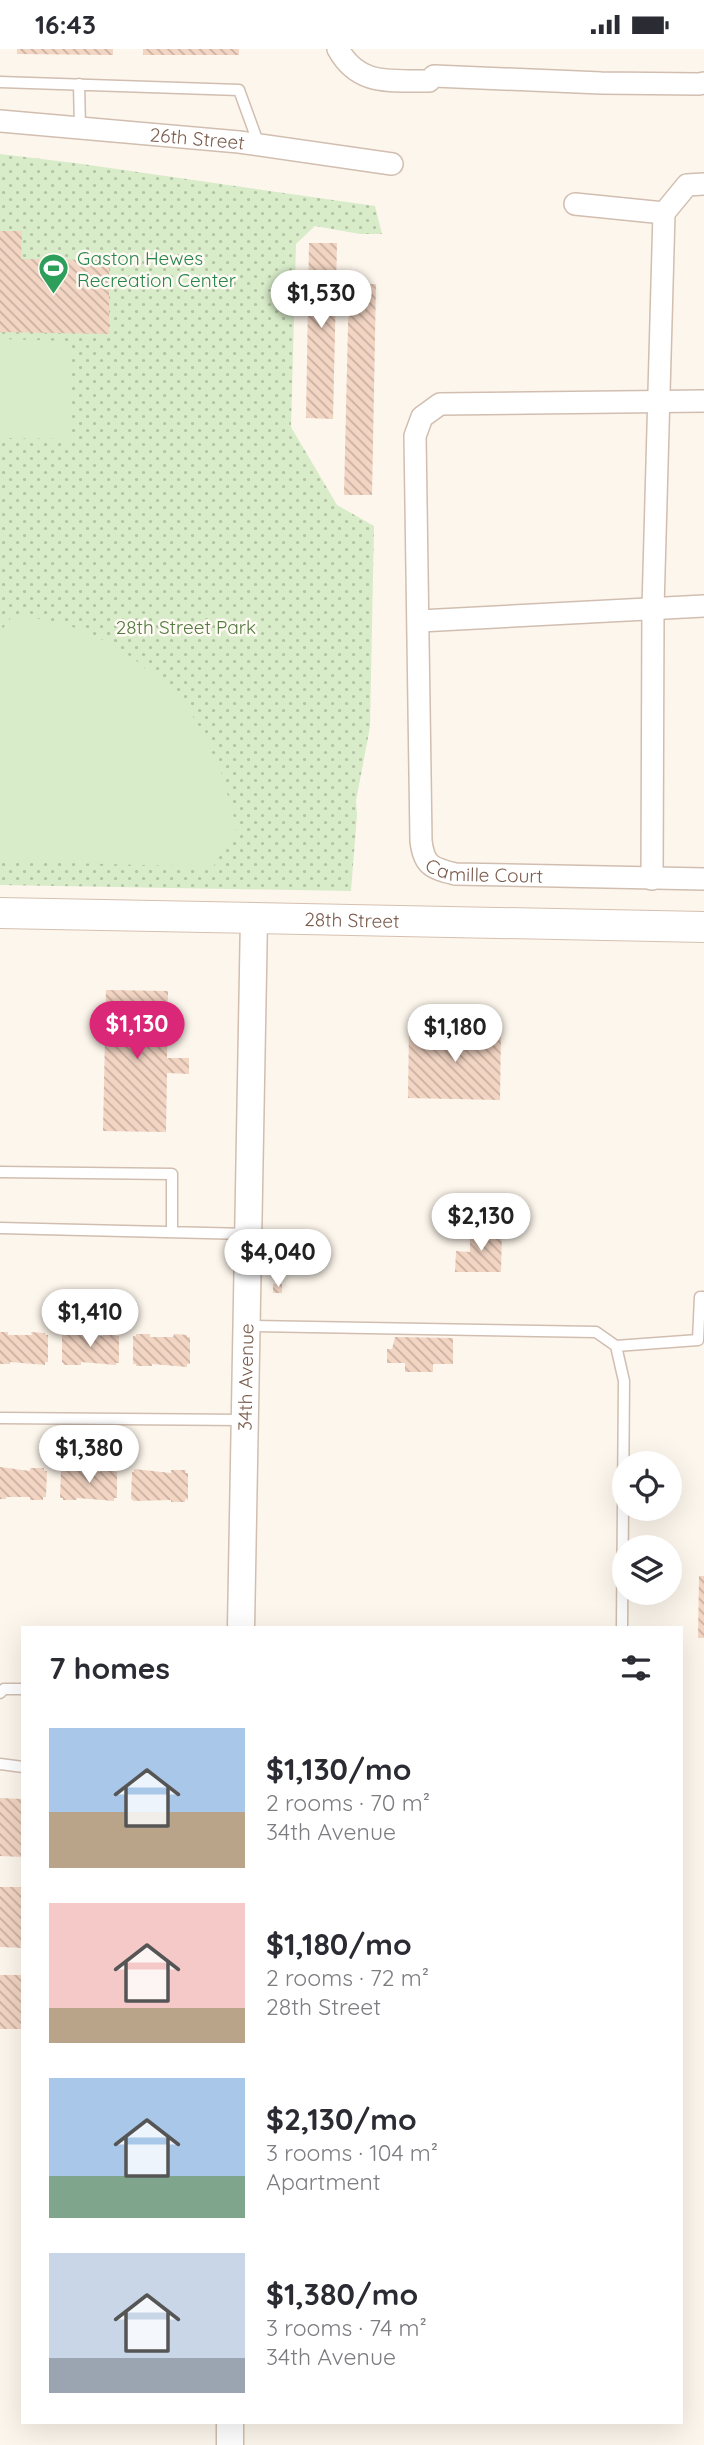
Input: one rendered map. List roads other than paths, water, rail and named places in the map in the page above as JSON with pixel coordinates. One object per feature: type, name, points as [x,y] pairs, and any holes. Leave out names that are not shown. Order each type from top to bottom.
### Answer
[{"type":"main road","name":"28th Street","points":[[0,912],[704,927]]},
{"type":"street","points":[[338,49],[351,68],[368,78],[429,81],[434,76],[601,83],[704,83]]},
{"type":"street","name":"26th Street","points":[[0,121],[260,145],[392,165]]},
{"type":"street","points":[[652,879],[653,608],[664,213],[687,185],[704,184]]},
{"type":"street","points":[[575,204],[664,213]]},
{"type":"street","name":"Camille Court","points":[[704,401],[440,404],[422,417],[415,436],[423,857],[434,869],[455,874],[704,879]]},
{"type":"street","points":[[420,621],[704,605]]},
{"type":"street","name":"34th Avenue","points":[[241,1626],[254,917]]},
{"type":"street","points":[[229,2445],[230,2424]]},
{"type":"lane","points":[[0,82],[239,90],[260,145]]},
{"type":"lane","points":[[79,85],[80,128]]},
{"type":"lane","points":[[0,1172],[172,1174],[172,1232]]},
{"type":"lane","points":[[0,1228],[248,1234]]},
{"type":"lane","points":[[247,1326],[596,1332],[616,1346],[698,1340],[700,1297],[704,1297]]},
{"type":"lane","points":[[616,1346],[624,1381],[622,1626]]},
{"type":"lane","points":[[0,1418],[245,1420]]},
{"type":"lane","points":[[0,1693],[4,1689],[21,1689]]},
{"type":"lane","points":[[0,1764],[21,1767]]},
{"type":"place","name":"Gaston Hewes Recreation Center","points":[[54,296]]},
{"type":"park label","name":"28th Street Park","points":[[186,627]]}]
